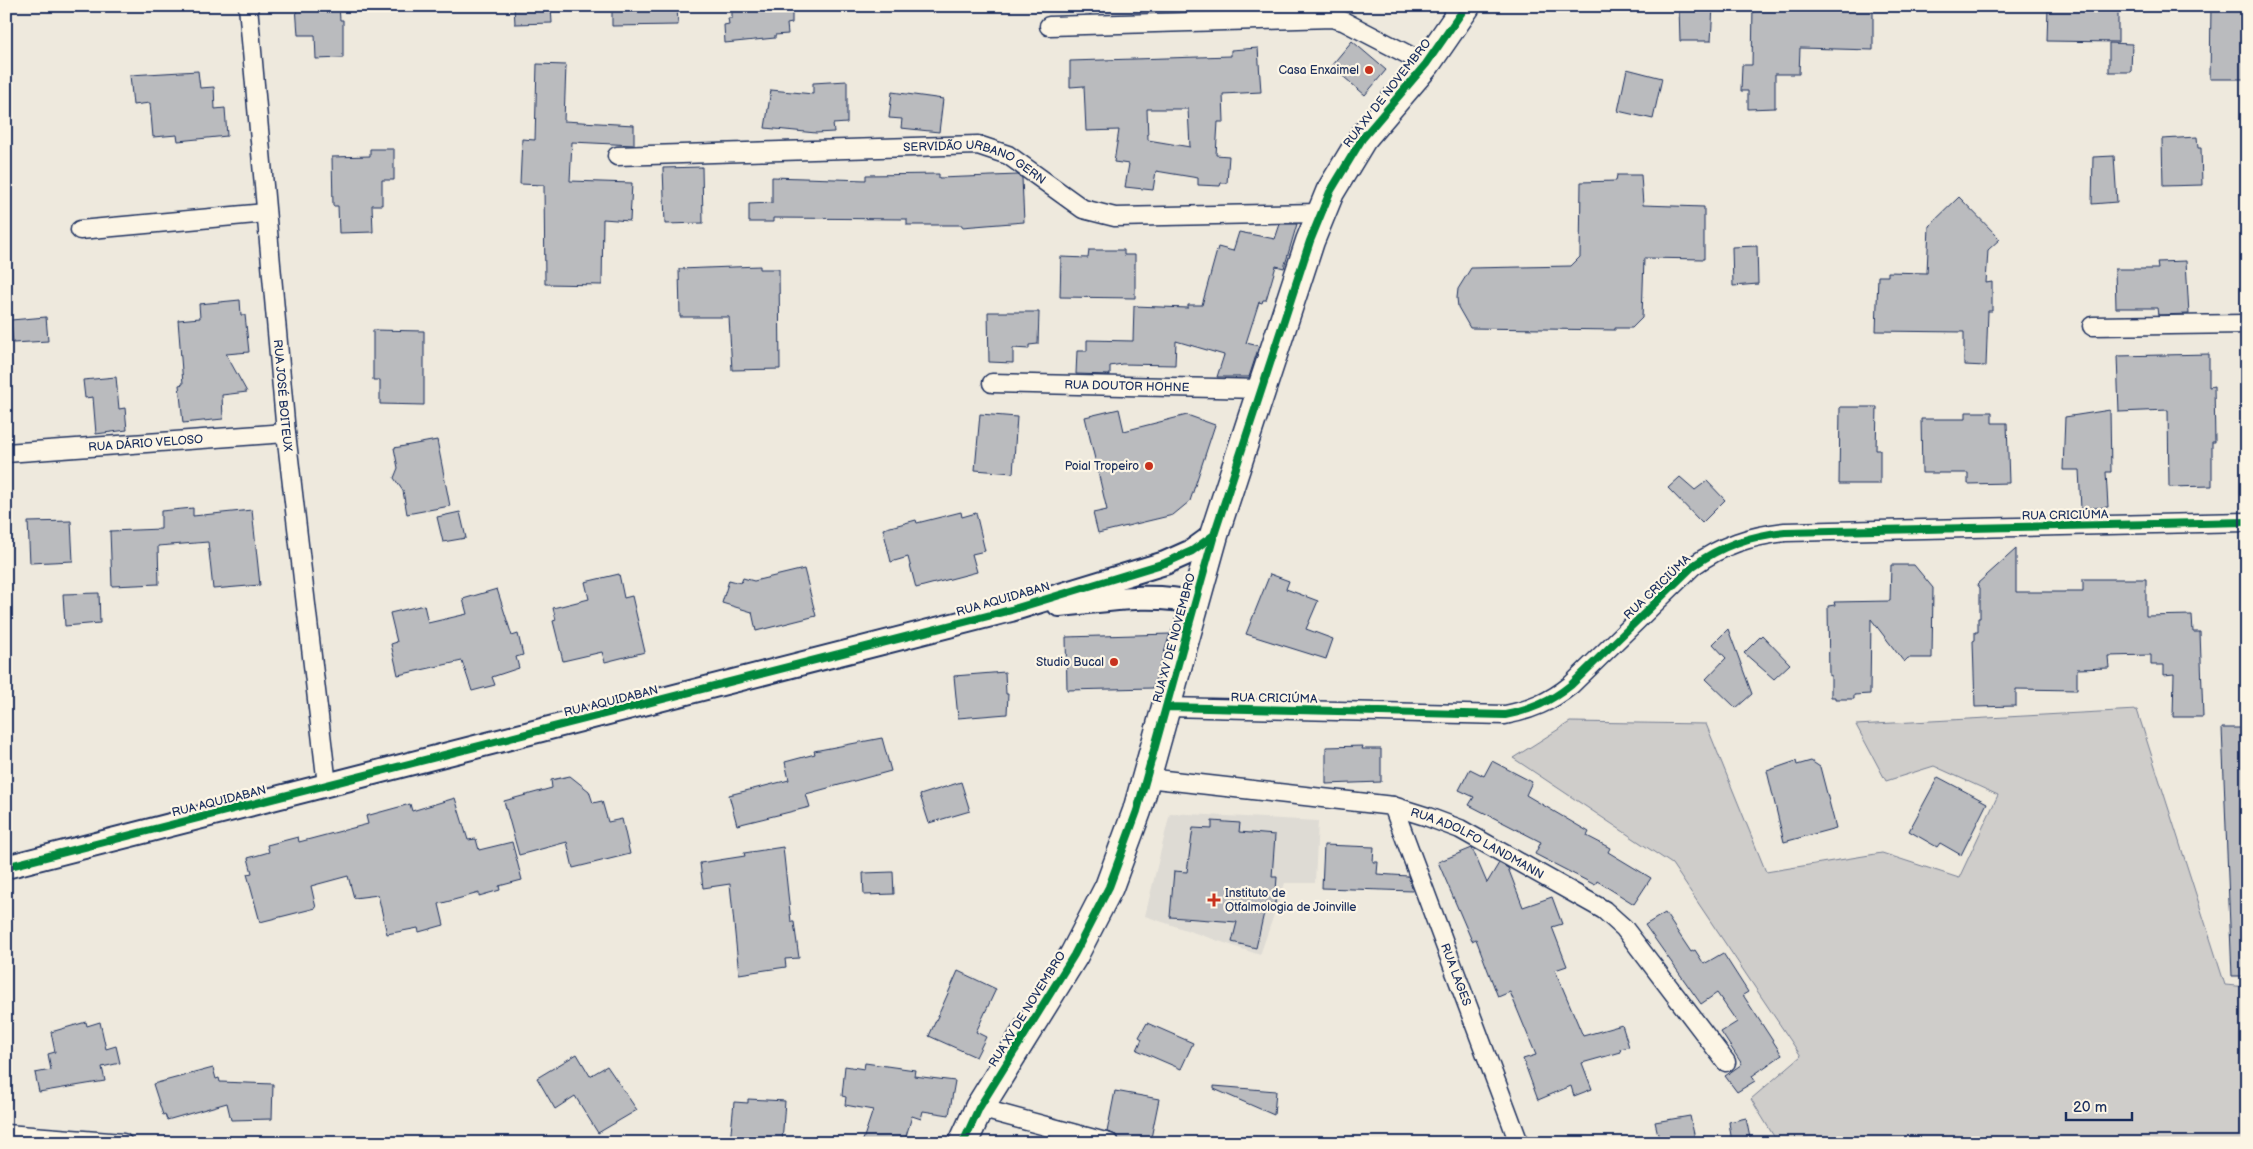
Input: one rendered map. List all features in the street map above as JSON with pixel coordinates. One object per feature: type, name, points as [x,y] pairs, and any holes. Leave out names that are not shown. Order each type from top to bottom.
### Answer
[{"type":"main road","name":"RUA XV DE NOVEMBRO","points":[[963,1143],[979,1108],[1096,915],[1120,859],[1167,707],[1214,535],[1321,213],[1335,183],[1362,139],[1426,64],[1466,6]]},
{"type":"street","name":"RUA JOSÉ BOITEUX","points":[[248,6],[286,433],[328,785]]},
{"type":"street","points":[[1049,26],[1332,18],[1343,20],[1426,64]]},
{"type":"street","name":"SERVIDÃO URBANO GERN","points":[[617,156],[978,145],[1008,154],[1083,209],[1115,217],[1321,213]]},
{"type":"street","points":[[80,230],[266,213]]},
{"type":"street","points":[[2092,326],[2247,324]]},
{"type":"street","name":"RUA DOUTOR HOHNE","points":[[992,383],[1261,389]]},
{"type":"street","name":"RUA DÁRIO VELOSO","points":[[6,453],[286,433]]},
{"type":"street","name":"RUA CRICIÚMA","points":[[1167,707],[1505,714],[1526,711],[1551,700],[1571,685],[1693,566],[1708,555],[1733,543],[1759,535],[1785,532],[2247,522]]},
{"type":"street","name":"RUA AQUIDABAN","points":[[6,867],[1010,610],[1165,563],[1192,551],[1214,535]]},
{"type":"street","name":"RUA AQUIDABAN","points":[[1010,610],[1152,596],[1176,598],[1196,603]]},
{"type":"street","name":"RUA ADOLFO LANDMANN","points":[[1146,778],[1393,806],[1428,816],[1460,830],[1604,910],[1624,928],[1726,1062]]},
{"type":"street","name":"RUA LAGES","points":[[1393,806],[1519,1143]]},
{"type":"street","points":[[979,1108],[1109,1143]]},
{"type":"street","points":[[6,1134],[123,1143]]},
{"type":"shaded area","points":[[2137,710],[2225,985],[2247,987],[2247,1143],[1778,1143],[1751,1099],[1801,1056],[1672,864],[1513,758],[1570,722],[1706,724],[1766,872],[1882,853],[1959,878],[1998,795],[1934,766],[1886,781],[1856,725]]},
{"type":"shaded area","name":"Instituto de Otfalmologia de Joinville","points":[[1170,813],[1318,821],[1315,883],[1285,883],[1260,955],[1145,916]]},
{"type":"building","points":[[296,6],[339,6],[340,20],[343,20],[343,58],[316,59],[315,35],[298,35]]},
{"type":"building","points":[[514,6],[551,6],[552,23],[515,24]]},
{"type":"building","points":[[612,6],[677,6],[678,25],[612,26]]},
{"type":"building","points":[[732,6],[792,6],[792,23],[787,24],[788,34],[775,35],[775,38],[725,43],[724,25],[729,24],[728,18],[732,18]]},
{"type":"building","points":[[1679,6],[1713,6],[1711,41],[1680,41]]},
{"type":"building","points":[[1753,6],[1873,6],[1873,50],[1800,48],[1799,74],[1775,74],[1775,108],[1748,109],[1748,91],[1741,91],[1742,65],[1752,65]]},
{"type":"building","points":[[2048,6],[2118,6],[2118,42],[2047,41]]},
{"type":"building","points":[[2211,6],[2247,6],[2245,79],[2210,79]]},
{"type":"building","points":[[1352,41],[1386,70],[1365,95],[1331,66]]},
{"type":"building","points":[[2109,43],[2132,44],[2131,72],[2109,72]]},
{"type":"building","points":[[1258,48],[1261,92],[1223,94],[1224,122],[1218,122],[1216,155],[1229,156],[1227,183],[1221,183],[1220,186],[1198,185],[1198,178],[1156,171],[1153,190],[1125,187],[1129,164],[1114,162],[1119,130],[1086,131],[1084,86],[1070,87],[1070,61],[1231,56],[1231,50]],"holes":[[[1147,109],[1188,109],[1190,147],[1148,140]]]},
{"type":"building","points":[[537,64],[566,65],[564,121],[634,125],[634,145],[572,142],[570,181],[632,183],[630,221],[603,219],[602,285],[545,284],[544,185],[520,184],[522,139],[535,140]]},
{"type":"building","points":[[1627,69],[1662,78],[1653,119],[1618,111]]},
{"type":"building","points":[[198,71],[200,88],[214,87],[215,109],[225,108],[227,136],[178,141],[177,135],[153,137],[150,103],[133,105],[130,75]]},
{"type":"building","points":[[847,81],[847,123],[833,124],[834,132],[816,133],[765,128],[771,90],[813,94],[813,83]]},
{"type":"building","points":[[892,92],[943,99],[939,132],[901,128],[902,119],[889,118]]},
{"type":"building","points":[[2197,137],[2198,148],[2201,148],[2202,185],[2163,186],[2162,139]]},
{"type":"building","points":[[370,149],[394,149],[394,180],[382,180],[382,205],[372,205],[373,232],[339,233],[338,206],[333,206],[332,157],[370,156]]},
{"type":"building","points":[[2114,156],[2117,202],[2092,204],[2093,157]]},
{"type":"building","points":[[702,167],[703,223],[665,224],[663,168]]},
{"type":"building","points":[[939,174],[939,178],[1018,175],[1022,178],[1024,222],[962,227],[962,225],[907,225],[907,219],[773,218],[773,222],[749,222],[749,204],[772,203],[772,177],[866,180],[866,175]]},
{"type":"building","points":[[1617,175],[1641,175],[1643,205],[1704,207],[1704,259],[1644,258],[1642,318],[1632,328],[1615,328],[1615,330],[1470,328],[1458,307],[1457,298],[1458,289],[1471,268],[1571,266],[1580,257],[1581,182],[1616,181]]},
{"type":"building","points":[[1959,197],[2000,239],[1988,250],[1986,283],[1992,282],[1992,311],[1988,311],[1986,366],[1964,365],[1964,332],[1876,331],[1878,276],[1888,276],[1888,272],[1927,273],[1929,226]]},
{"type":"building","points":[[1280,224],[1297,224],[1284,268],[1276,266],[1266,300],[1263,300],[1262,303],[1259,302],[1246,343],[1259,346],[1249,377],[1217,377],[1224,355],[1176,341],[1175,365],[1122,364],[1110,366],[1110,375],[1076,374],[1077,351],[1087,351],[1087,340],[1133,341],[1134,306],[1188,308],[1188,305],[1202,305],[1218,247],[1233,251],[1239,232],[1275,239]]},
{"type":"building","points":[[1757,246],[1758,284],[1733,286],[1732,247]]},
{"type":"building","points":[[1089,250],[1124,250],[1124,255],[1135,255],[1135,298],[1060,297],[1061,257],[1088,258]]},
{"type":"building","points":[[2186,261],[2189,314],[2158,315],[2157,308],[2116,308],[2115,269],[2158,269],[2157,262]]},
{"type":"building","points":[[760,266],[760,269],[779,269],[780,369],[732,370],[729,317],[680,317],[679,269]]},
{"type":"building","points":[[240,300],[241,315],[245,315],[249,352],[226,354],[247,392],[222,395],[223,419],[183,423],[179,385],[183,384],[178,320],[200,318],[199,304]]},
{"type":"building","points":[[988,312],[1039,312],[1038,344],[1029,345],[1029,349],[1013,348],[1013,363],[989,362]]},
{"type":"building","points":[[46,317],[48,341],[13,343],[11,320]]},
{"type":"building","points":[[373,330],[424,331],[424,405],[380,404],[380,380],[373,380]]},
{"type":"building","points":[[2209,354],[2209,387],[2214,386],[2215,442],[2212,442],[2212,486],[2169,487],[2168,410],[2119,412],[2117,356]]},
{"type":"building","points":[[116,377],[119,409],[125,408],[127,430],[96,434],[93,397],[85,398],[83,380]]},
{"type":"building","points":[[1840,407],[1877,407],[1876,450],[1880,450],[1880,484],[1839,484]]},
{"type":"building","name":"Poial Tropeiro","points":[[1119,409],[1124,431],[1187,415],[1215,425],[1190,501],[1173,515],[1098,533],[1093,513],[1107,510],[1085,417]]},
{"type":"building","points":[[2110,410],[2111,472],[2106,472],[2108,507],[2081,509],[2079,470],[2063,470],[2065,417]]},
{"type":"building","points":[[1966,412],[1992,412],[1992,423],[2007,423],[2009,483],[1968,484],[1968,473],[1922,473],[1921,419],[1966,419]]},
{"type":"building","points":[[980,414],[1017,417],[1013,473],[975,470]]},
{"type":"building","points":[[437,440],[450,506],[407,514],[403,491],[394,478],[398,468],[394,448]]},
{"type":"building","points":[[1680,477],[1695,490],[1707,481],[1725,500],[1702,523],[1668,488]]},
{"type":"building","points":[[193,508],[193,516],[252,510],[260,585],[213,589],[208,542],[158,546],[159,584],[112,586],[110,531],[161,529],[161,511]]},
{"type":"building","points":[[460,512],[466,538],[443,542],[437,517]]},
{"type":"building","points":[[961,512],[962,517],[976,513],[985,551],[972,554],[977,572],[916,588],[908,557],[891,562],[883,529],[916,520],[917,523]]},
{"type":"building","points":[[71,521],[73,561],[30,563],[28,522]]},
{"type":"building","points":[[2016,549],[2016,592],[2083,592],[2083,579],[2146,579],[2146,616],[2192,615],[2193,632],[2200,632],[2203,717],[2173,717],[2174,674],[2164,675],[2164,665],[2151,665],[2151,655],[2108,656],[2109,668],[2077,669],[2077,690],[2016,689],[2016,706],[1975,707],[1973,641],[1975,640],[1975,632],[1978,632],[1978,618],[1980,618],[1980,588],[1977,584]]},
{"type":"building","points":[[1891,565],[1914,565],[1933,588],[1932,658],[1908,658],[1904,662],[1871,619],[1870,694],[1854,695],[1854,699],[1835,699],[1835,697],[1831,697],[1831,675],[1829,676],[1828,606],[1835,605],[1834,602],[1890,601]]},
{"type":"building","points":[[804,569],[816,616],[756,631],[752,612],[722,603],[729,580],[741,583],[743,578],[754,581]]},
{"type":"building","points":[[619,574],[624,598],[632,596],[645,652],[605,662],[602,652],[563,661],[553,621],[556,620],[553,608],[589,599],[585,582]]},
{"type":"building","points":[[1270,574],[1289,581],[1286,589],[1318,601],[1306,629],[1333,639],[1326,659],[1246,634]]},
{"type":"building","points":[[497,589],[512,636],[518,634],[523,655],[516,657],[519,668],[492,677],[495,685],[472,691],[462,661],[398,675],[391,644],[397,642],[390,613],[424,605],[428,623],[467,614],[463,599]]},
{"type":"building","points":[[99,593],[100,623],[65,626],[63,594]]},
{"type":"building","points":[[1728,629],[1752,694],[1736,708],[1706,679],[1726,658],[1713,644]]},
{"type":"building","name":"Studio Bucal","points":[[1170,634],[1153,688],[1067,690],[1066,637]]},
{"type":"building","points":[[1762,635],[1790,664],[1774,679],[1744,653]]},
{"type":"building","points":[[1005,672],[1006,694],[1008,694],[1007,714],[958,718],[954,676]]},
{"type":"building","points":[[2222,728],[2247,728],[2247,976],[2232,976]]},
{"type":"building","points":[[882,738],[891,771],[806,794],[810,807],[737,825],[729,795],[789,780],[785,762],[815,754],[814,751]]},
{"type":"building","points":[[1363,746],[1362,749],[1381,749],[1381,782],[1326,784],[1326,747]]},
{"type":"building","points":[[1492,761],[1532,782],[1526,795],[1589,832],[1587,836],[1610,848],[1608,852],[1651,878],[1634,904],[1597,881],[1595,885],[1535,854],[1541,842],[1469,805],[1474,797],[1459,790],[1470,769],[1484,776]]},
{"type":"building","points":[[1796,761],[1797,765],[1811,761],[1820,767],[1836,828],[1784,842],[1767,771]]},
{"type":"building","points":[[570,776],[589,791],[593,803],[602,801],[608,822],[622,819],[630,854],[573,868],[567,842],[519,855],[504,801],[552,788],[551,780]]},
{"type":"building","points":[[1938,777],[1987,803],[1961,855],[1940,843],[1937,847],[1909,831]]},
{"type":"building","points":[[961,782],[970,811],[929,823],[920,795]]},
{"type":"building","points":[[455,798],[468,840],[476,839],[479,850],[512,842],[522,880],[499,886],[500,890],[479,896],[479,893],[439,904],[444,925],[419,932],[418,928],[387,934],[378,895],[354,898],[348,876],[311,886],[316,908],[260,922],[247,874],[252,873],[248,858],[269,852],[267,845],[298,837],[299,842],[368,824],[366,816],[410,804],[412,811]]},
{"type":"building","points":[[1212,821],[1240,823],[1239,832],[1275,835],[1272,877],[1277,877],[1275,904],[1266,904],[1256,948],[1232,942],[1237,922],[1170,917],[1174,871],[1187,872],[1193,828],[1212,829]]},
{"type":"building","points":[[1324,845],[1374,847],[1373,862],[1378,862],[1377,874],[1408,876],[1413,891],[1322,888]]},
{"type":"building","points":[[783,847],[791,922],[794,922],[799,958],[785,959],[786,967],[739,974],[730,884],[703,888],[700,863],[745,856],[744,853]]},
{"type":"building","points":[[1472,848],[1487,883],[1499,863],[1508,868],[1523,907],[1552,897],[1562,924],[1552,927],[1567,966],[1555,970],[1583,1036],[1622,1025],[1629,1047],[1620,1049],[1621,1052],[1582,1063],[1592,1089],[1574,1096],[1571,1086],[1538,1100],[1523,1059],[1536,1055],[1510,992],[1498,997],[1476,939],[1472,941],[1438,862]]},
{"type":"building","points":[[893,872],[894,894],[864,895],[863,873]]},
{"type":"building","points":[[1665,913],[1691,952],[1695,950],[1704,964],[1723,953],[1748,992],[1743,995],[1782,1055],[1752,1076],[1755,1081],[1737,1092],[1725,1076],[1742,1064],[1721,1032],[1737,1022],[1717,993],[1701,1004],[1645,925]]},
{"type":"building","points":[[958,971],[996,989],[976,1032],[986,1037],[976,1057],[929,1036]]},
{"type":"building","points":[[86,1022],[87,1026],[100,1022],[106,1049],[116,1046],[120,1063],[102,1067],[105,1081],[39,1092],[35,1073],[51,1070],[48,1054],[55,1052],[51,1032]]},
{"type":"building","points":[[1147,1023],[1193,1043],[1181,1069],[1137,1050],[1142,1039],[1139,1037]]},
{"type":"building","points":[[577,1054],[590,1076],[607,1066],[637,1110],[598,1133],[575,1096],[555,1109],[537,1078]]},
{"type":"building","points":[[865,1063],[915,1070],[914,1076],[955,1081],[949,1115],[923,1111],[921,1119],[912,1116],[904,1143],[862,1143],[873,1110],[845,1105],[846,1097],[842,1096],[845,1066],[864,1069]]},
{"type":"building","points":[[213,1068],[216,1079],[219,1078],[220,1082],[273,1084],[272,1119],[231,1120],[227,1103],[167,1120],[165,1114],[163,1115],[153,1084]]},
{"type":"building","points":[[1214,1086],[1276,1091],[1274,1115],[1214,1089]]},
{"type":"building","points":[[1115,1091],[1159,1099],[1150,1143],[1119,1140],[1116,1135],[1107,1132]]},
{"type":"building","points":[[748,1099],[785,1101],[782,1143],[730,1143],[734,1102],[748,1103]]},
{"type":"building","points":[[1690,1116],[1696,1143],[1660,1143],[1655,1122]]},
{"type":"building","points":[[1746,1118],[1751,1143],[1732,1143],[1729,1122]]},
{"type":"cycle path","points":[[963,1143],[979,1108],[1074,955],[1109,887],[1137,811],[1214,535],[1310,241],[1330,192],[1362,139],[1426,64],[1466,6]]},
{"type":"cycle path","points":[[1167,707],[1505,715],[1523,711],[1548,701],[1571,685],[1693,566],[1726,547],[1748,539],[1772,534],[1785,532],[2247,522]]},
{"type":"cycle path","points":[[6,867],[1011,610],[1165,563],[1192,551],[1214,535]]},
{"type":"place","name":"Casa Enxaimel","points":[[1369,70]]},
{"type":"place","name":"Poial Tropeiro","points":[[1149,466]]},
{"type":"place","name":"Studio Bucal","points":[[1114,662]]},
{"type":"place","name":"Instituto de Otfalmologia de Joinville","points":[[1214,900]]}]
